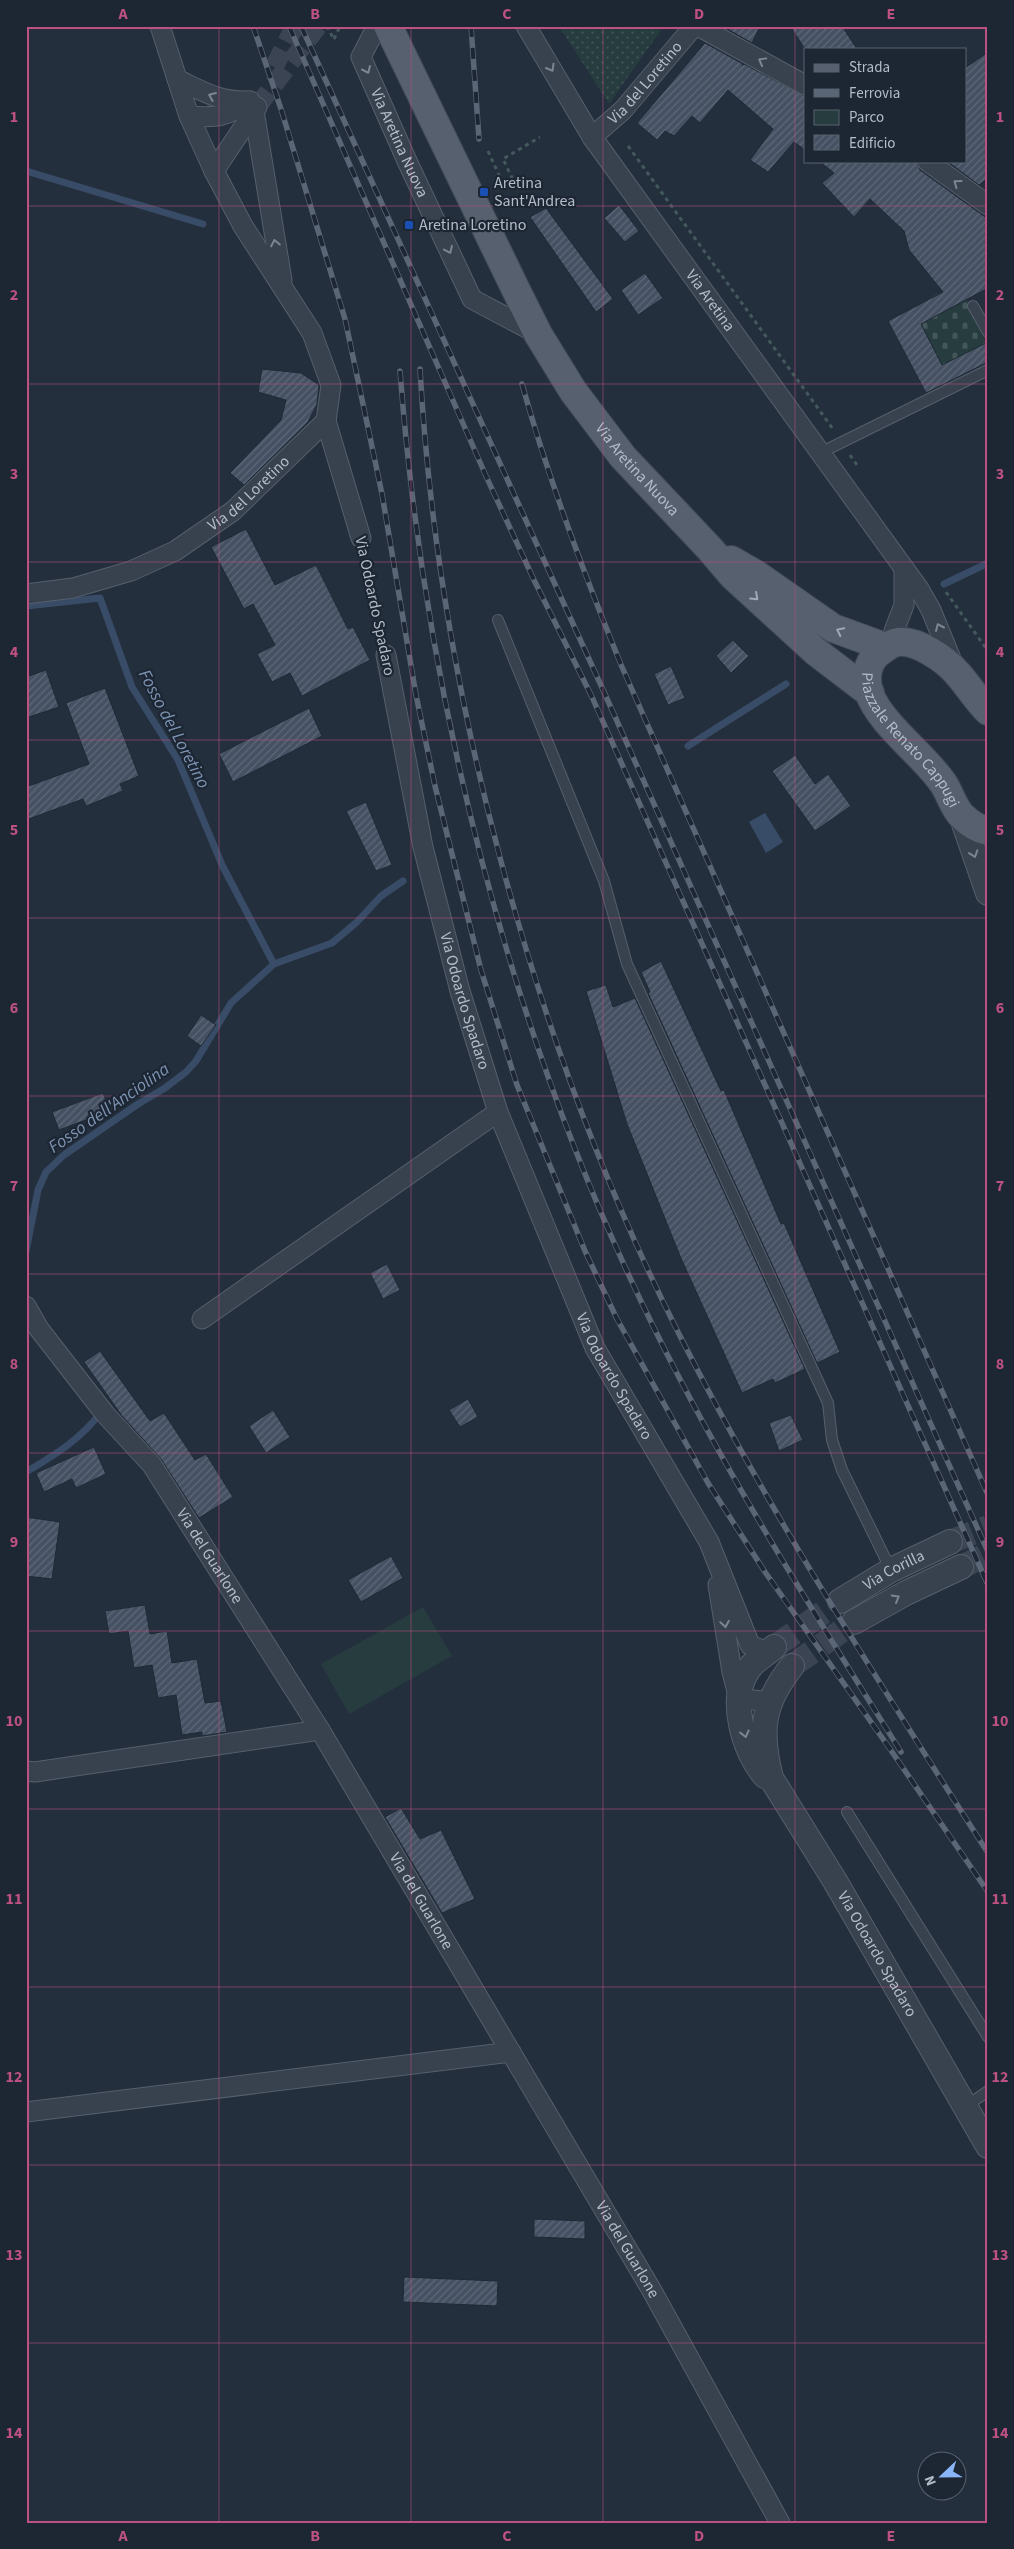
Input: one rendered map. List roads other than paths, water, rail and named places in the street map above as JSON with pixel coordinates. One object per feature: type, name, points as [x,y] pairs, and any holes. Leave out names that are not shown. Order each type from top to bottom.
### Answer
[{"type":"main road","name":"Via Aretina Nuova","points":[[388,26],[538,334],[573,391],[623,458],[710,548],[733,576],[784,624],[870,693]]},
{"type":"main road","name":"Via Aretina Nuova","points":[[710,548],[758,575],[833,628],[888,646]]},
{"type":"main road","name":"Piazzale Renato Cappugi","points":[[988,711],[968,689],[956,672],[921,647],[907,642],[888,646],[875,656],[869,666],[867,677],[870,693],[888,721],[944,783],[961,815],[973,825],[988,831]]},
{"type":"street","points":[[160,26],[189,116],[214,171],[243,226],[312,333],[331,385],[326,422]]},
{"type":"street","name":"Via Aretina Nuova","points":[[377,26],[361,58],[472,299],[538,334]]},
{"type":"street","name":"Via Aretina","points":[[526,26],[592,137],[931,610],[956,672]]},
{"type":"street","name":"Via del Loretino","points":[[592,137],[623,110],[694,26]]},
{"type":"street","points":[[698,26],[804,84]]},
{"type":"street","points":[[177,79],[216,98],[253,106]]},
{"type":"street","points":[[189,116],[225,116],[253,106]]},
{"type":"street","points":[[214,171],[253,106]]},
{"type":"street","points":[[253,106],[284,291]]},
{"type":"street","points":[[928,162],[988,205]]},
{"type":"street","name":"Via del Loretino","points":[[26,594],[73,588],[131,571],[175,550],[233,511],[326,422]]},
{"type":"street","name":"Via Odoardo Spadaro","points":[[326,422],[361,538]]},
{"type":"street","points":[[888,646],[904,605],[904,570]]},
{"type":"street","name":"Via Odoardo Spadaro","points":[[386,655],[423,847],[460,991],[498,1112],[595,1348],[709,1542],[750,1645],[762,1650],[774,1647]]},
{"type":"street","points":[[961,815],[988,893]]},
{"type":"street","points":[[202,1319],[498,1112]]},
{"type":"street","name":"Via del Guarlone","points":[[26,1306],[39,1329],[103,1411],[152,1465],[320,1730],[651,2289],[780,2523]]},
{"type":"street","name":"Via Odoardo Spadaro","points":[[709,1542],[719,1588],[732,1672],[739,1698]]},
{"type":"street","name":"Via Corilla","points":[[840,1601],[891,1570],[950,1542]]},
{"type":"street","name":"Via Corilla","points":[[854,1622],[906,1593],[961,1567]]},
{"type":"street","points":[[774,1647],[748,1670],[741,1685],[739,1698],[746,1740],[760,1770],[780,1793]]},
{"type":"street","points":[[739,1698],[769,1701],[792,1666]]},
{"type":"street","name":"Via Odoardo Spadaro","points":[[769,1701],[764,1725],[767,1762],[771,1778],[835,1881],[988,2146]]},
{"type":"street","points":[[26,1771],[35,1772],[320,1730]]},
{"type":"street","points":[[26,2112],[511,2052]]},
{"type":"lane","points":[[973,306],[988,332]]},
{"type":"lane","points":[[820,453],[988,370]]},
{"type":"lane","points":[[498,620],[604,881],[627,964],[828,1403],[832,1440],[842,1470],[891,1570]]},
{"type":"lane","points":[[847,1812],[988,2037]]},
{"type":"lane","points":[[965,2107],[988,2091]]},
{"type":"water","points":[[765,813],[783,842],[766,853],[749,822]]},
{"type":"waterway","points":[[26,171],[203,224]]},
{"type":"waterway","name":"Fosso dell'Anciolina","points":[[944,584],[988,563]]},
{"type":"waterway","name":"Fosso del Loretino","points":[[26,606],[100,598],[132,687],[178,760],[223,867],[274,964]]},
{"type":"waterway","name":"Fosso dell'Anciolina","points":[[688,746],[786,684]]},
{"type":"waterway","name":"Fosso dell'Anciolina","points":[[26,1251],[38,1190],[46,1172],[64,1155],[186,1072],[196,1061],[231,1003],[274,964],[332,943],[357,922],[381,896],[403,881]]},
{"type":"waterway","name":"Fosso dell'Anciolina","points":[[26,1472],[57,1453],[76,1438],[101,1412]]},
{"type":"tunnel","points":[[274,67],[295,26]]},
{"type":"tunnel","points":[[257,107],[318,26]]},
{"type":"tunnel","points":[[950,1542],[988,1527]]},
{"type":"tunnel","points":[[961,1567],[988,1554]]},
{"type":"tunnel","points":[[774,1647],[840,1601]]},
{"type":"tunnel","points":[[792,1666],[854,1622]]},
{"type":"railway","points":[[253,26],[281,109],[345,319],[382,494],[416,695],[435,786],[481,970],[517,1085],[585,1251],[617,1319],[708,1483],[765,1572],[988,1892]]},
{"type":"railway","points":[[289,26],[486,476],[534,580],[592,697],[988,1585]]},
{"type":"railway","points":[[301,26],[604,692],[988,1552]]},
{"type":"railway","points":[[471,26],[479,139]]},
{"type":"railway","points":[[420,369],[430,491],[448,614],[471,739],[501,863],[537,985],[579,1105],[626,1221],[678,1332],[713,1399],[826,1596],[988,1853]]},
{"type":"railway","points":[[400,371],[412,494],[430,618],[453,741],[483,864],[517,985],[558,1104],[604,1220],[656,1332],[684,1386],[742,1493],[901,1752]]},
{"type":"railway","points":[[522,384],[532,420],[568,527],[622,667],[988,1495]]},
{"type":"place","name":"Aretina Sant'Andrea","points":[[484,192]]},
{"type":"place","name":"Aretina Loretino","points":[[409,225]]}]
